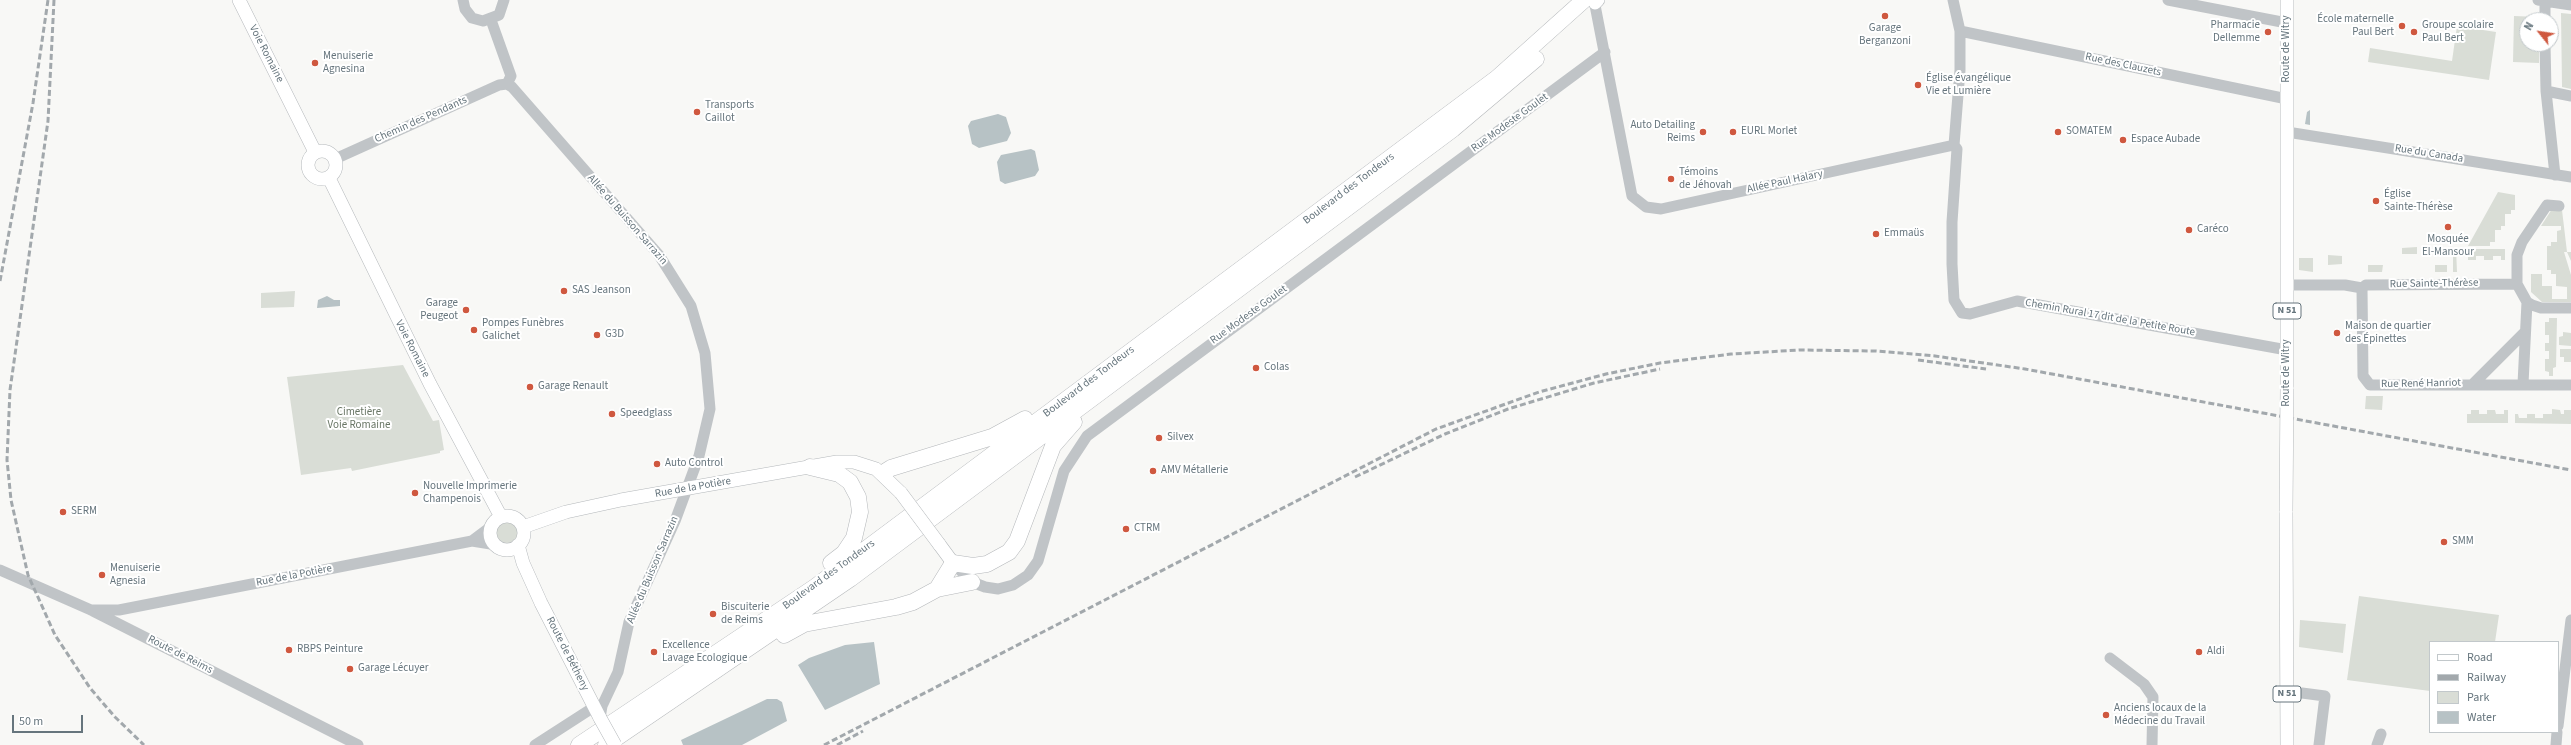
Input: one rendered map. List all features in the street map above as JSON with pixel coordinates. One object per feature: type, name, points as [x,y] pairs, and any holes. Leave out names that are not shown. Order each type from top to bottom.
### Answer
[{"type":"highway","name":"Boulevard des Tondeurs","points":[[606,745],[857,574],[1277,261],[1480,107],[1593,1]]},
{"type":"highway","name":"Boulevard des Tondeurs","points":[[579,745],[815,587],[1497,78],[1593,1]]},
{"type":"highway","points":[[937,589],[953,563],[973,566],[987,564],[1009,552],[1017,541],[1046,461],[1061,435],[1087,411],[1237,299],[1277,261]]},
{"type":"highway","points":[[883,473],[891,468],[992,438],[1034,414],[1102,366],[1135,348]]},
{"type":"highway","points":[[724,647],[844,552],[854,538],[860,512],[858,497],[850,482],[839,474],[810,467]]},
{"type":"highway","points":[[683,693],[721,675],[790,631],[804,624],[896,607],[913,602],[937,589],[972,582]]},
{"type":"main road","name":"Voie Romaine","points":[[239,0],[316,152]]},
{"type":"main road","name":"Route de Witry","points":[[2287,0],[2287,745]]},
{"type":"main road","points":[[325,151],[335,159],[335,172],[328,178],[319,179],[308,171],[308,161],[316,152],[325,151]]},
{"type":"main road","name":"Voie Romaine","points":[[328,178],[496,522]]},
{"type":"main road","name":"Rue de la Potière","points":[[523,527],[566,512],[837,462],[854,462],[865,464],[883,473]]},
{"type":"main road","points":[[883,473],[901,493],[953,563]]},
{"type":"main road","points":[[511,516],[523,527],[523,537],[507,546],[492,539],[496,522],[511,516]]},
{"type":"main road","name":"Route de Bétheny","points":[[507,546],[522,563],[615,745]]},
{"type":"street","points":[[463,0],[465,9],[472,18],[483,21],[491,20],[499,15],[504,6],[504,0]]},
{"type":"street","points":[[1953,0],[1960,31],[1960,70],[1954,145]]},
{"type":"street","points":[[2168,0],[2287,23]]},
{"type":"street","points":[[2544,12],[2542,0],[2571,5]]},
{"type":"street","name":"Allée Paul Halary","points":[[1593,1],[1605,52],[1632,196],[1646,207],[1661,209],[1954,145]]},
{"type":"street","points":[[491,20],[511,76],[507,84]]},
{"type":"street","name":"Rue des Clauzets","points":[[1960,31],[2287,99]]},
{"type":"street","name":"Rue Modeste Goulet","points":[[953,563],[972,582],[985,587],[998,588],[1013,585],[1028,575],[1038,561],[1064,471],[1087,436],[1605,52]]},
{"type":"street","points":[[2545,52],[2546,91],[2555,174]]},
{"type":"street","name":"Chemin des Pendants","points":[[335,159],[499,85],[507,84]]},
{"type":"street","name":"Allée du Buisson Sarrazin","points":[[507,84],[512,87],[659,255],[691,306],[705,353],[710,409],[700,456],[685,490],[675,520],[629,622],[618,672],[602,706],[597,712]]},
{"type":"street","points":[[2546,91],[2571,96]]},
{"type":"street","name":"Rue du Canada","points":[[2287,132],[2571,177]]},
{"type":"street","name":"Chemin Rural 17 dit de la Petite Route","points":[[1954,145],[1958,149],[1952,222],[1952,264],[1954,300],[1958,309],[1962,313],[1970,314],[2017,301],[2287,350]]},
{"type":"street","points":[[2524,384],[2524,333],[2527,302],[2517,284],[2517,255],[2522,242],[2547,205],[2559,206]]},
{"type":"street","name":"Rue Sainte-Thérèse","points":[[2287,285],[2345,285],[2362,288],[2366,285],[2517,284]]},
{"type":"street","name":"Rue René Hanriot","points":[[2362,288],[2363,376],[2366,382],[2370,385],[2571,385]]},
{"type":"street","points":[[2527,302],[2541,308],[2571,308]]},
{"type":"street","points":[[2473,384],[2524,333]]},
{"type":"street","name":"Rue de la Potière","points":[[91,610],[120,610],[472,541],[496,522]]},
{"type":"street","points":[[472,541],[507,546]]},
{"type":"street","name":"Route de Reims","points":[[0,570],[91,610],[358,745]]},
{"type":"street","points":[[115,623],[120,610]]},
{"type":"street","points":[[2559,720],[2568,671],[2571,620]]},
{"type":"street","points":[[2110,658],[2144,684],[2153,697],[2152,745]]},
{"type":"street","points":[[2302,693],[2325,696],[2318,745]]},
{"type":"street","points":[[535,745],[597,712]]},
{"type":"street","points":[[2556,745],[2557,733]]},
{"type":"green space","points":[[2561,13],[2571,14],[2571,89],[2562,87]]},
{"type":"green space","points":[[2514,16],[2519,16],[2519,52],[2539,52],[2539,63],[2513,62]]},
{"type":"green space","points":[[2457,26],[2496,32],[2489,80],[2368,62],[2370,48],[2452,61]]},
{"type":"green space","points":[[2498,192],[2515,195],[2515,210],[2511,210],[2511,214],[2505,214],[2505,226],[2501,226],[2501,230],[2495,230],[2495,242],[2490,242],[2490,246],[2468,246]]},
{"type":"green space","points":[[2552,209],[2562,210],[2567,252],[2564,252],[2571,275],[2571,302],[2542,302],[2531,292],[2531,274],[2542,274],[2542,286],[2552,286],[2552,299],[2567,299],[2567,287],[2556,286],[2556,274],[2551,274],[2551,270],[2547,270],[2547,246],[2551,246],[2551,242],[2557,242],[2557,231],[2561,230],[2561,226],[2541,226]]},
{"type":"green space","points":[[2417,247],[2417,254],[2402,254],[2402,248]]},
{"type":"green space","points":[[2453,248],[2456,248],[2457,272],[2453,272]]},
{"type":"green space","points":[[2464,249],[2505,249],[2505,260],[2501,260],[2501,256],[2493,256],[2493,260],[2484,260],[2484,256],[2476,256],[2476,260],[2468,260],[2468,256],[2464,256]]},
{"type":"green space","points":[[2567,252],[2571,252],[2571,261]]},
{"type":"green space","points":[[2328,255],[2342,256],[2342,264],[2328,265]]},
{"type":"green space","points":[[2299,258],[2313,258],[2313,272],[2299,270]]},
{"type":"green space","points":[[2368,265],[2383,265],[2382,272],[2368,272]]},
{"type":"green space","points":[[2435,265],[2447,265],[2447,272],[2435,272]]},
{"type":"green space","points":[[295,291],[294,307],[261,308],[261,293]]},
{"type":"green space","points":[[2549,318],[2557,318],[2556,367],[2553,368],[2553,376],[2549,376],[2549,372],[2545,371],[2545,359],[2549,359],[2549,351],[2545,351],[2545,343],[2549,343],[2549,335],[2545,335],[2545,322],[2549,322]]},
{"type":"green space","points":[[2563,332],[2571,333],[2571,346],[2559,345],[2559,337],[2563,336]]},
{"type":"green space","points":[[2560,349],[2571,349],[2571,362],[2564,362],[2564,357],[2560,357]]},
{"type":"green space","name":"Cimetière Voie Romaine","points":[[403,365],[433,421],[439,420],[444,450],[440,451],[440,453],[352,471],[351,468],[301,475],[287,377]]},
{"type":"green space","points":[[2366,396],[2383,396],[2382,410],[2365,409]]},
{"type":"green space","points":[[2552,409],[2560,410],[2561,414],[2564,414],[2564,410],[2571,410],[2571,424],[2515,423],[2515,414],[2518,414],[2519,418],[2527,418],[2527,414],[2535,414],[2535,418],[2543,418],[2543,414],[2552,414]]},
{"type":"green space","points":[[2471,410],[2479,410],[2479,414],[2487,414],[2487,410],[2495,410],[2496,414],[2504,414],[2504,410],[2508,410],[2508,423],[2467,423],[2467,414],[2471,414]]},
{"type":"green space","points":[[507,521],[515,524],[518,532],[515,540],[507,543],[499,540],[496,532],[499,524]]},
{"type":"green space","points":[[2359,596],[2499,615],[2495,641],[2429,641],[2429,691],[2347,680]]},
{"type":"green space","points":[[2300,620],[2346,624],[2343,653],[2299,647]]},
{"type":"water","points":[[2310,110],[2310,125],[2305,124],[2307,112]]},
{"type":"water","points":[[998,114],[1006,117],[1011,133],[1007,141],[979,148],[972,144],[968,126],[971,121]]},
{"type":"water","points":[[1031,149],[1035,151],[1039,170],[1035,176],[1005,184],[1000,181],[997,162],[1001,155]]},
{"type":"water","points":[[327,296],[334,300],[340,300],[340,306],[317,308],[318,300]]},
{"type":"water","points":[[874,642],[880,684],[825,710],[798,665],[809,658],[845,645]]},
{"type":"water","points":[[767,699],[777,699],[782,702],[787,721],[742,745],[683,745],[681,740]]},
{"type":"railway","points":[[0,281],[33,103],[48,0]]},
{"type":"railway","points":[[54,0],[48,121],[10,390],[7,460],[11,500],[28,575],[55,635],[90,688],[115,717],[144,745]]},
{"type":"railway","points":[[824,745],[1436,429],[1539,392],[1606,374],[1660,363],[1731,354],[1800,350],[1876,351],[1935,356],[2025,369],[2571,470]]},
{"type":"railway","points":[[1918,360],[1986,369]]},
{"type":"railway","points":[[1355,477],[1445,434],[1508,409],[1594,383],[1660,369]]},
{"type":"railway","points":[[837,745],[863,731]]},
{"type":"place","name":"Garage Berganzoni","points":[[1885,16]]},
{"type":"place","name":"École maternelle Paul Bert","points":[[2402,26]]},
{"type":"place","name":"Pharmacie Dellemme","points":[[2268,32]]},
{"type":"place","name":"Groupe scolaire Paul Bert","points":[[2414,32]]},
{"type":"place","name":"Menuiserie Agnesina","points":[[315,63]]},
{"type":"place","name":"Église évangélique Vie et Lumière","points":[[1918,85]]},
{"type":"place","name":"Transports Caillot","points":[[697,112]]},
{"type":"place","name":"Auto Detailing Reims","points":[[1703,132]]},
{"type":"place","name":"EURL Morlet","points":[[1733,132]]},
{"type":"place","name":"SOMATEM","points":[[2058,132]]},
{"type":"place","name":"Espace Aubade","points":[[2123,140]]},
{"type":"place","name":"Témoins de Jéhovah","points":[[1671,179]]},
{"type":"place","name":"Église Sainte-Thérèse","points":[[2376,201]]},
{"type":"place","name":"Mosquée El-Mansour","points":[[2448,227]]},
{"type":"place","name":"Caréco","points":[[2189,230]]},
{"type":"place","name":"Emmaüs","points":[[1876,234]]},
{"type":"place","name":"SAS Jeanson","points":[[564,291]]},
{"type":"place","name":"Garage Peugeot","points":[[466,310]]},
{"type":"place","name":"Pompes Funèbres Galichet","points":[[474,330]]},
{"type":"place","name":"Maison de quartier des Épinettes","points":[[2337,333]]},
{"type":"place","name":"G3D","points":[[597,335]]},
{"type":"place","name":"Colas","points":[[1256,368]]},
{"type":"place","name":"Garage Renault","points":[[530,387]]},
{"type":"place","name":"Speedglass","points":[[612,414]]},
{"type":"place","name":"Silvex","points":[[1159,438]]},
{"type":"place","name":"Auto Control","points":[[657,464]]},
{"type":"place","name":"AMV Métallerie","points":[[1153,471]]},
{"type":"place","name":"Nouvelle Imprimerie Champenois","points":[[415,493]]},
{"type":"place","name":"SERM","points":[[63,512]]},
{"type":"place","name":"CTRM","points":[[1126,529]]},
{"type":"place","name":"SMM","points":[[2444,542]]},
{"type":"place","name":"Menuiserie Agnesia","points":[[102,575]]},
{"type":"place","name":"Biscuiterie de Reims","points":[[713,614]]},
{"type":"place","name":"RBPS Peinture","points":[[289,650]]},
{"type":"place","name":"Excellence Lavage Ecologique","points":[[654,652]]},
{"type":"place","name":"Aldi","points":[[2199,652]]},
{"type":"place","name":"Garage Lécuyer","points":[[350,669]]},
{"type":"place","name":"Anciens locaux de la Médecine du Travail","points":[[2106,715]]}]
